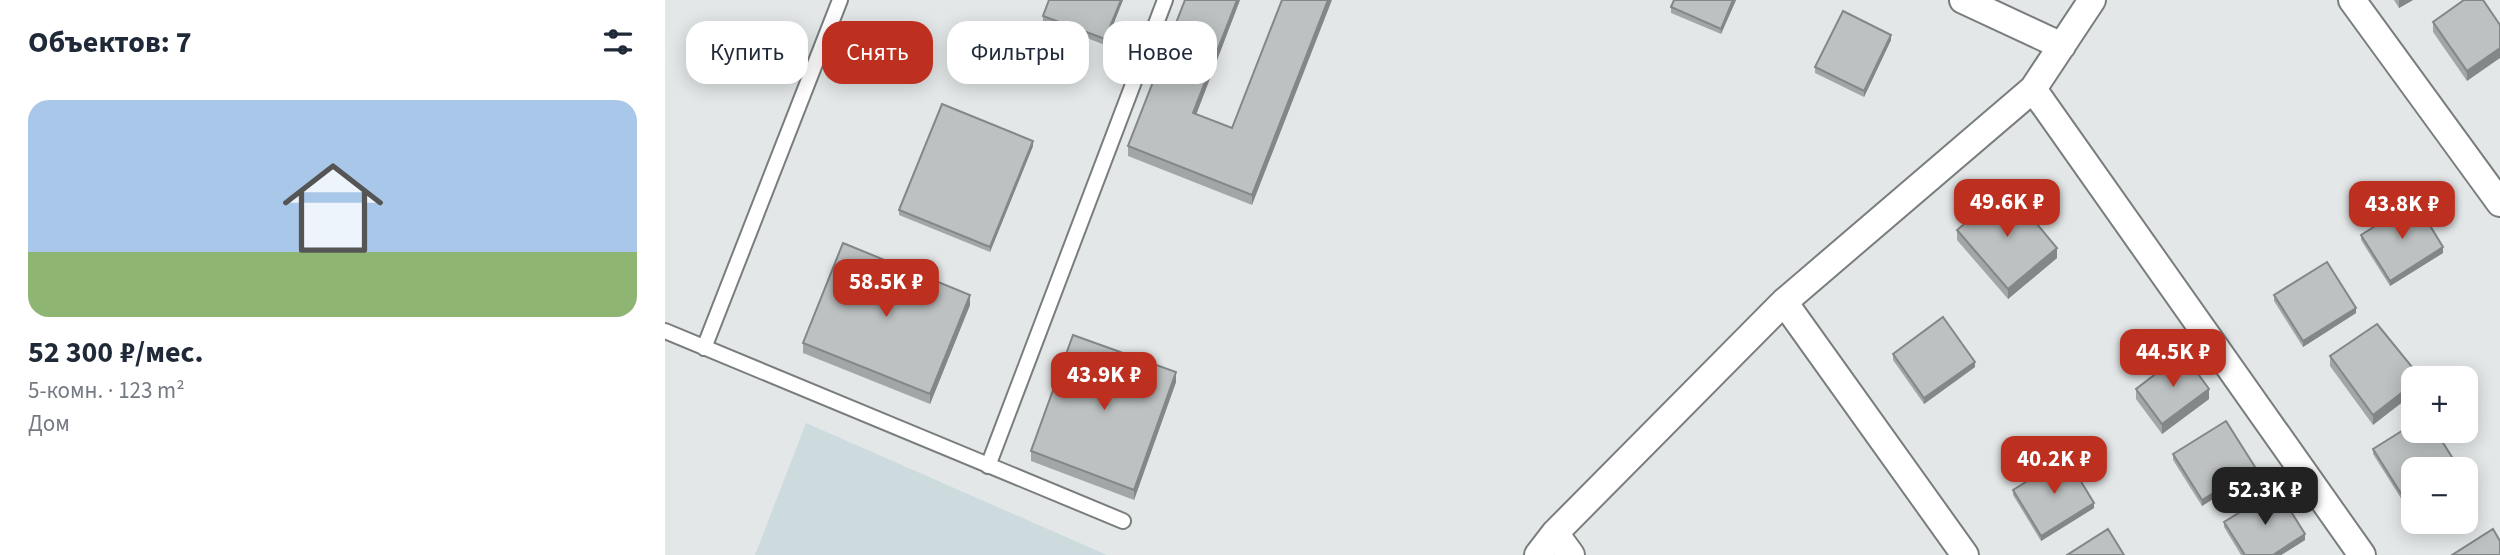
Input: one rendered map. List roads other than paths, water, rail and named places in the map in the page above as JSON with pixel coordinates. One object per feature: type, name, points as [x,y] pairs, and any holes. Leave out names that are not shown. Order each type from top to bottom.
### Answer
[{"type":"street","points":[[1963,0],[2062,46]]},
{"type":"street","points":[[1538,555],[1555,533],[1784,302],[2033,89],[2092,0]]},
{"type":"street","points":[[2352,0],[2500,204]]},
{"type":"street","points":[[2033,89],[2362,555]]},
{"type":"street","points":[[1784,302],[1965,555]]},
{"type":"street","points":[[1555,533],[1571,555]]},
{"type":"lane","points":[[704,348],[841,0]]},
{"type":"lane","points":[[988,466],[1164,0]]},
{"type":"lane","points":[[665,331],[1123,522]]}]
